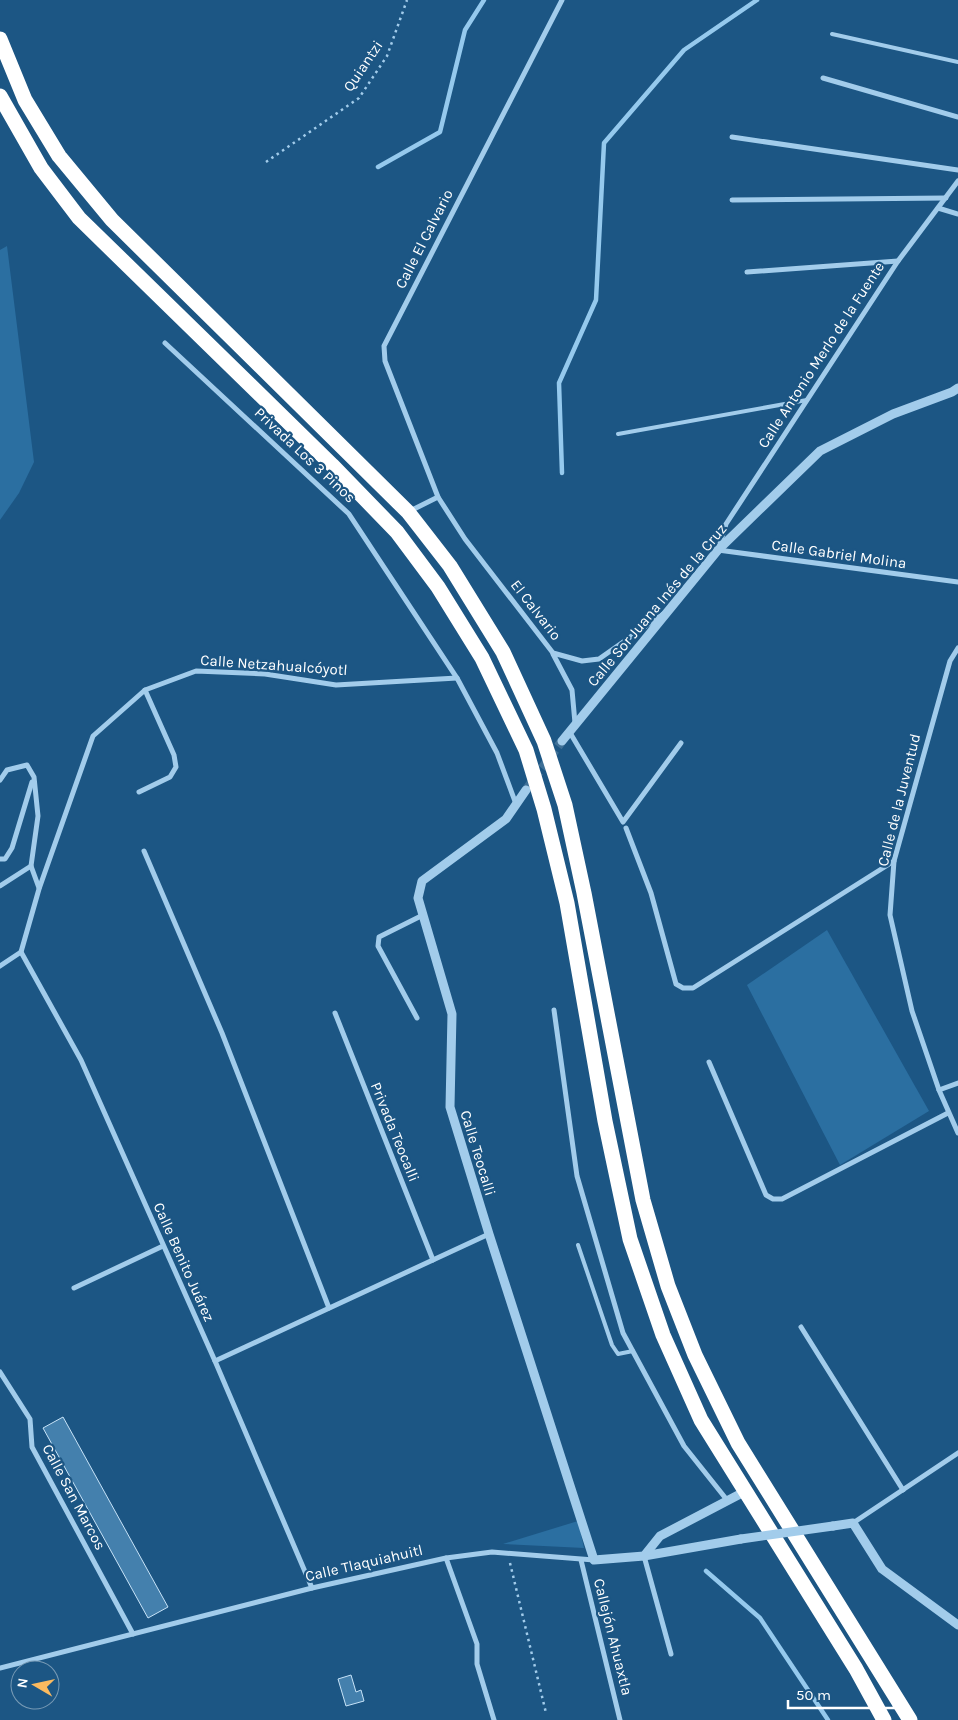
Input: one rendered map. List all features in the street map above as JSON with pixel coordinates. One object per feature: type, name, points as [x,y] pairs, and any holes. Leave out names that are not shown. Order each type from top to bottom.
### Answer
[{"type":"highway","points":[[0,39],[25,100],[59,156],[112,220],[408,512],[450,566],[503,652],[544,741],[568,823],[644,1200],[668,1286],[695,1355],[738,1443],[910,1720]]},
{"type":"highway","points":[[0,96],[41,168],[79,218],[332,465],[397,532],[438,587],[482,658],[526,750],[544,808],[567,903],[605,1121],[630,1239],[662,1335],[693,1403],[744,1492],[856,1669],[884,1720]]},
{"type":"street","name":"Calle El Calvario","points":[[438,497],[385,361],[384,346],[562,0]]},
{"type":"street","points":[[822,78],[958,117]]},
{"type":"street","points":[[732,137],[958,170]]},
{"type":"street","name":"Calle Antonio Merlo de la Fuente","points":[[718,550],[726,524],[898,261],[958,181]]},
{"type":"street","points":[[732,200],[946,198]]},
{"type":"street","points":[[938,208],[958,214]]},
{"type":"street","points":[[747,272],[898,261]]},
{"type":"street","name":"Privada Los 3 Pinos","points":[[165,343],[349,514],[458,678],[497,753],[516,804]]},
{"type":"street","name":"Calle Sor Juana Inés de la Cruz","points":[[562,741],[718,550],[820,451],[893,414],[958,388]]},
{"type":"street","points":[[408,512],[438,497]]},
{"type":"street","name":"El Calvario","points":[[438,497],[465,539],[553,653],[582,661],[599,659],[671,608]]},
{"type":"street","name":"Calle Gabriel Molina","points":[[718,550],[958,582]]},
{"type":"street","name":"Calle de la Juventud","points":[[958,648],[950,661],[894,861],[890,915],[912,1011],[939,1090],[958,1133]]},
{"type":"street","points":[[553,653],[572,690],[572,727],[623,822],[681,743]]},
{"type":"street","name":"Calle Netzahualcóyotl","points":[[21,952],[39,889],[93,736],[145,690],[196,671],[265,674],[336,685],[458,678]]},
{"type":"street","points":[[139,792],[170,777],[176,766],[174,755],[145,690]]},
{"type":"street","points":[[0,780],[8,770],[27,765],[34,777],[38,816],[31,866],[39,889]]},
{"type":"street","points":[[0,859],[4,859],[12,848],[34,777]]},
{"type":"street","name":"Calle Teocalli","points":[[526,790],[506,819],[422,881],[418,898],[452,1014],[450,1107],[594,1560]]},
{"type":"street","points":[[626,828],[651,893],[676,984],[683,988],[693,988],[894,861]]},
{"type":"street","points":[[144,851],[222,1033],[329,1308]]},
{"type":"street","points":[[0,886],[31,866]]},
{"type":"street","points":[[417,1018],[378,946],[380,937],[423,915]]},
{"type":"street","points":[[0,966],[21,952]]},
{"type":"street","name":"Calle Benito Juárez","points":[[21,952],[81,1060],[215,1361],[312,1588]]},
{"type":"street","points":[[554,1010],[577,1176],[623,1333],[684,1446],[727,1500]]},
{"type":"street","name":"Privada Teocalli","points":[[335,1013],[433,1260]]},
{"type":"street","points":[[709,1062],[766,1195],[773,1199],[782,1200],[948,1113]]},
{"type":"street","points":[[939,1090],[958,1082]]},
{"type":"street","points":[[215,1361],[489,1234]]},
{"type":"street","points":[[74,1288],[164,1246]]},
{"type":"street","points":[[801,1327],[903,1490]]},
{"type":"street","name":"Calle San Marcos","points":[[0,1372],[30,1420],[32,1447],[133,1634]]},
{"type":"street","points":[[958,1453],[853,1523],[882,1569],[958,1626]]},
{"type":"street","points":[[671,1654],[644,1556],[660,1536],[744,1492]]},
{"type":"street","name":"Calle Tlaquiahuitl","points":[[0,1668],[312,1588],[446,1558],[492,1552],[581,1560],[644,1556],[741,1539],[853,1523]]},
{"type":"street","points":[[446,1558],[477,1644],[477,1664],[494,1720]]},
{"type":"street","name":"Callejón Ahuaxtla","points":[[581,1560],[620,1720]]},
{"type":"lane","points":[[832,34],[958,62]]},
{"type":"lane","points":[[618,434],[807,400]]},
{"type":"lane","points":[[578,1245],[612,1345],[618,1354],[633,1351]]},
{"type":"path","name":"Quiantzi","points":[[266,162],[359,98],[387,56],[407,0]]},
{"type":"path","points":[[508,1553],[546,1713]]},
{"type":"shaded area","points":[[7,246],[34,462],[19,493],[0,520],[0,250]]},
{"type":"shaded area","points":[[827,930],[929,1111],[840,1165],[747,985]]},
{"type":"shaded area","points":[[578,1521],[584,1548],[503,1544]]},
{"type":"building","points":[[63,1417],[168,1607],[148,1618],[43,1428]]},
{"type":"building","points":[[351,1675],[356,1692],[361,1690],[364,1701],[346,1706],[338,1679]]},
{"type":"waterway","points":[[378,167],[440,132],[465,30],[484,0]]},
{"type":"waterway","points":[[562,473],[559,383],[596,300],[604,143],[684,50],[757,0]]},
{"type":"waterway","points":[[706,1571],[760,1618],[828,1720]]},
{"type":"tunnel","points":[[526,790],[562,741]]}]
